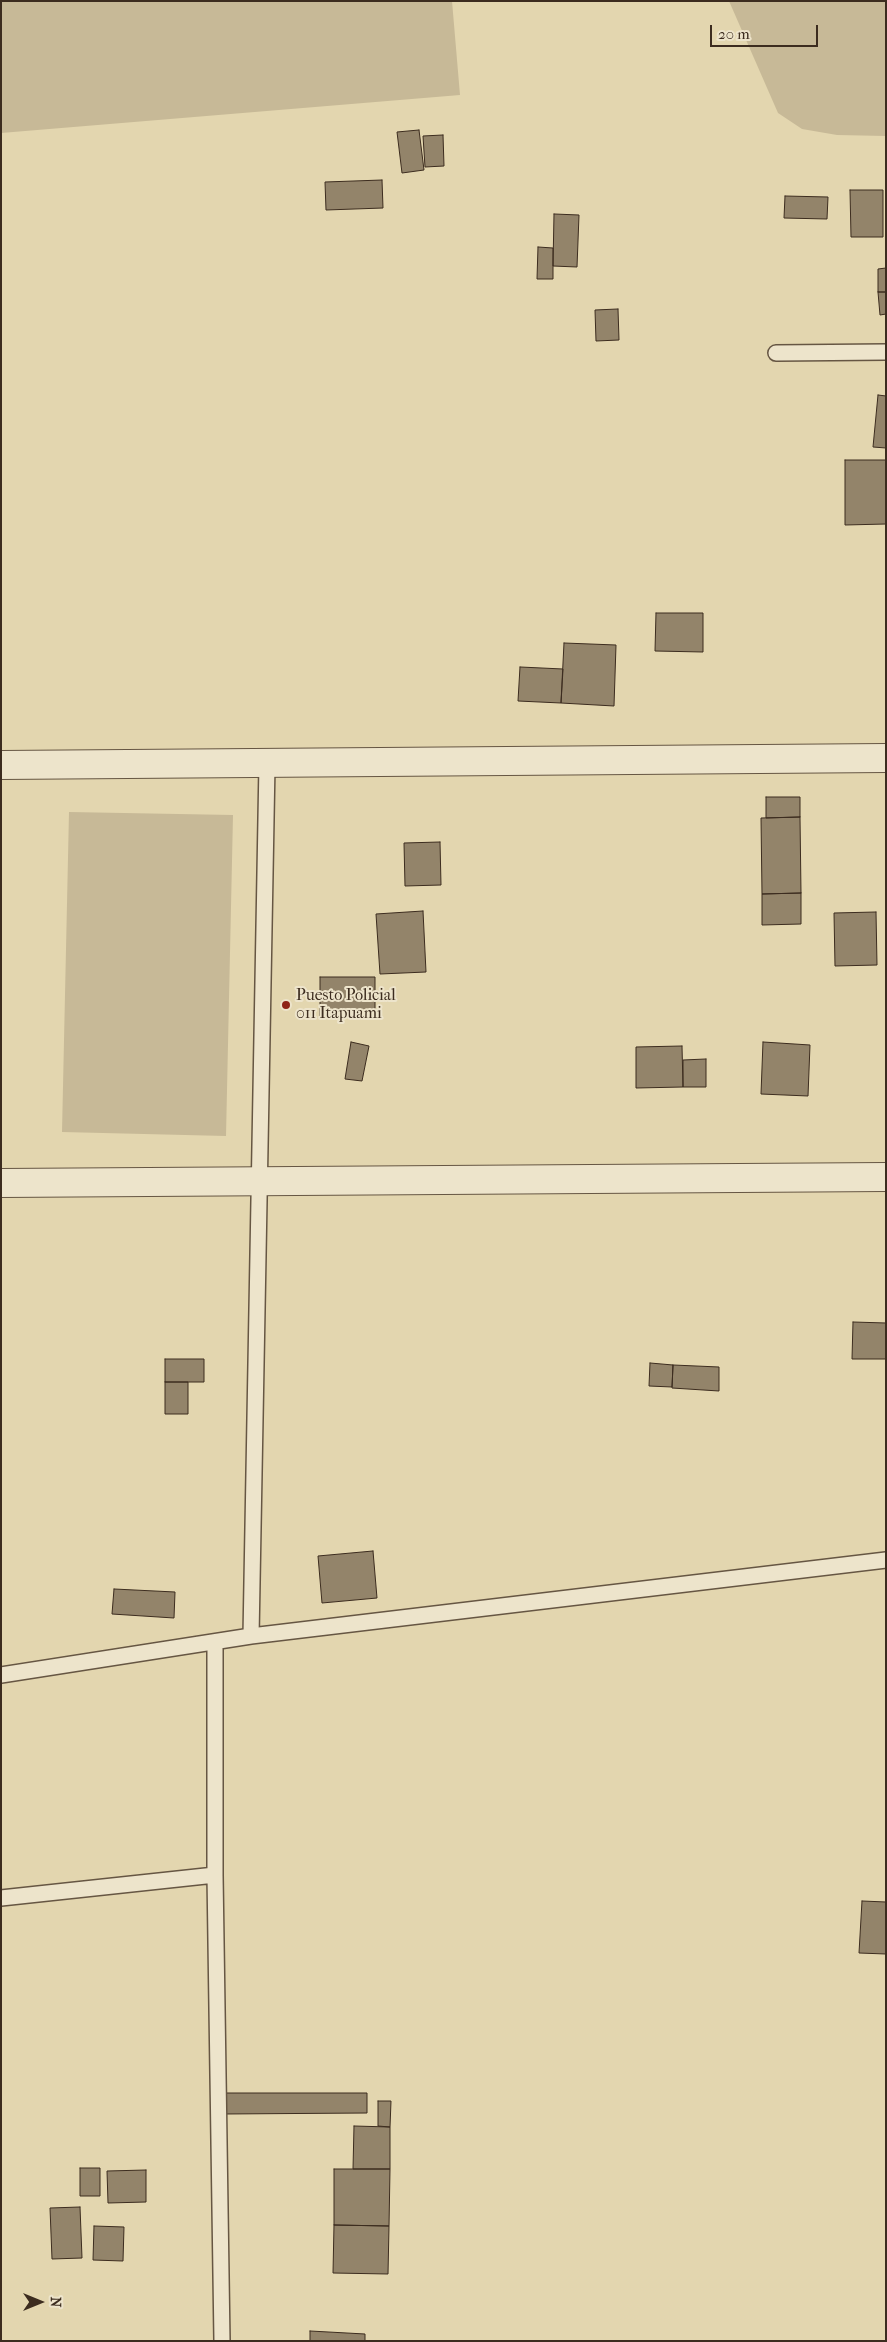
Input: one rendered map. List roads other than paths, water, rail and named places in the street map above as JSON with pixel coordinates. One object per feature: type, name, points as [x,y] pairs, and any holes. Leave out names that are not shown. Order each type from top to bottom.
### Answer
[{"type":"street","points":[[1,765],[886,758]]},
{"type":"street","points":[[1,1183],[886,1177]]},
{"type":"lane","points":[[776,353],[886,352]]},
{"type":"lane","points":[[251,1636],[267,764]]},
{"type":"lane","points":[[1,1674],[251,1636],[886,1560]]},
{"type":"lane","points":[[215,1642],[215,1875],[222,2341]]},
{"type":"lane","points":[[1,1898],[215,1875]]},
{"type":"place","name":"Puesto Policial 011 Itapuami","points":[[286,1005]]}]
